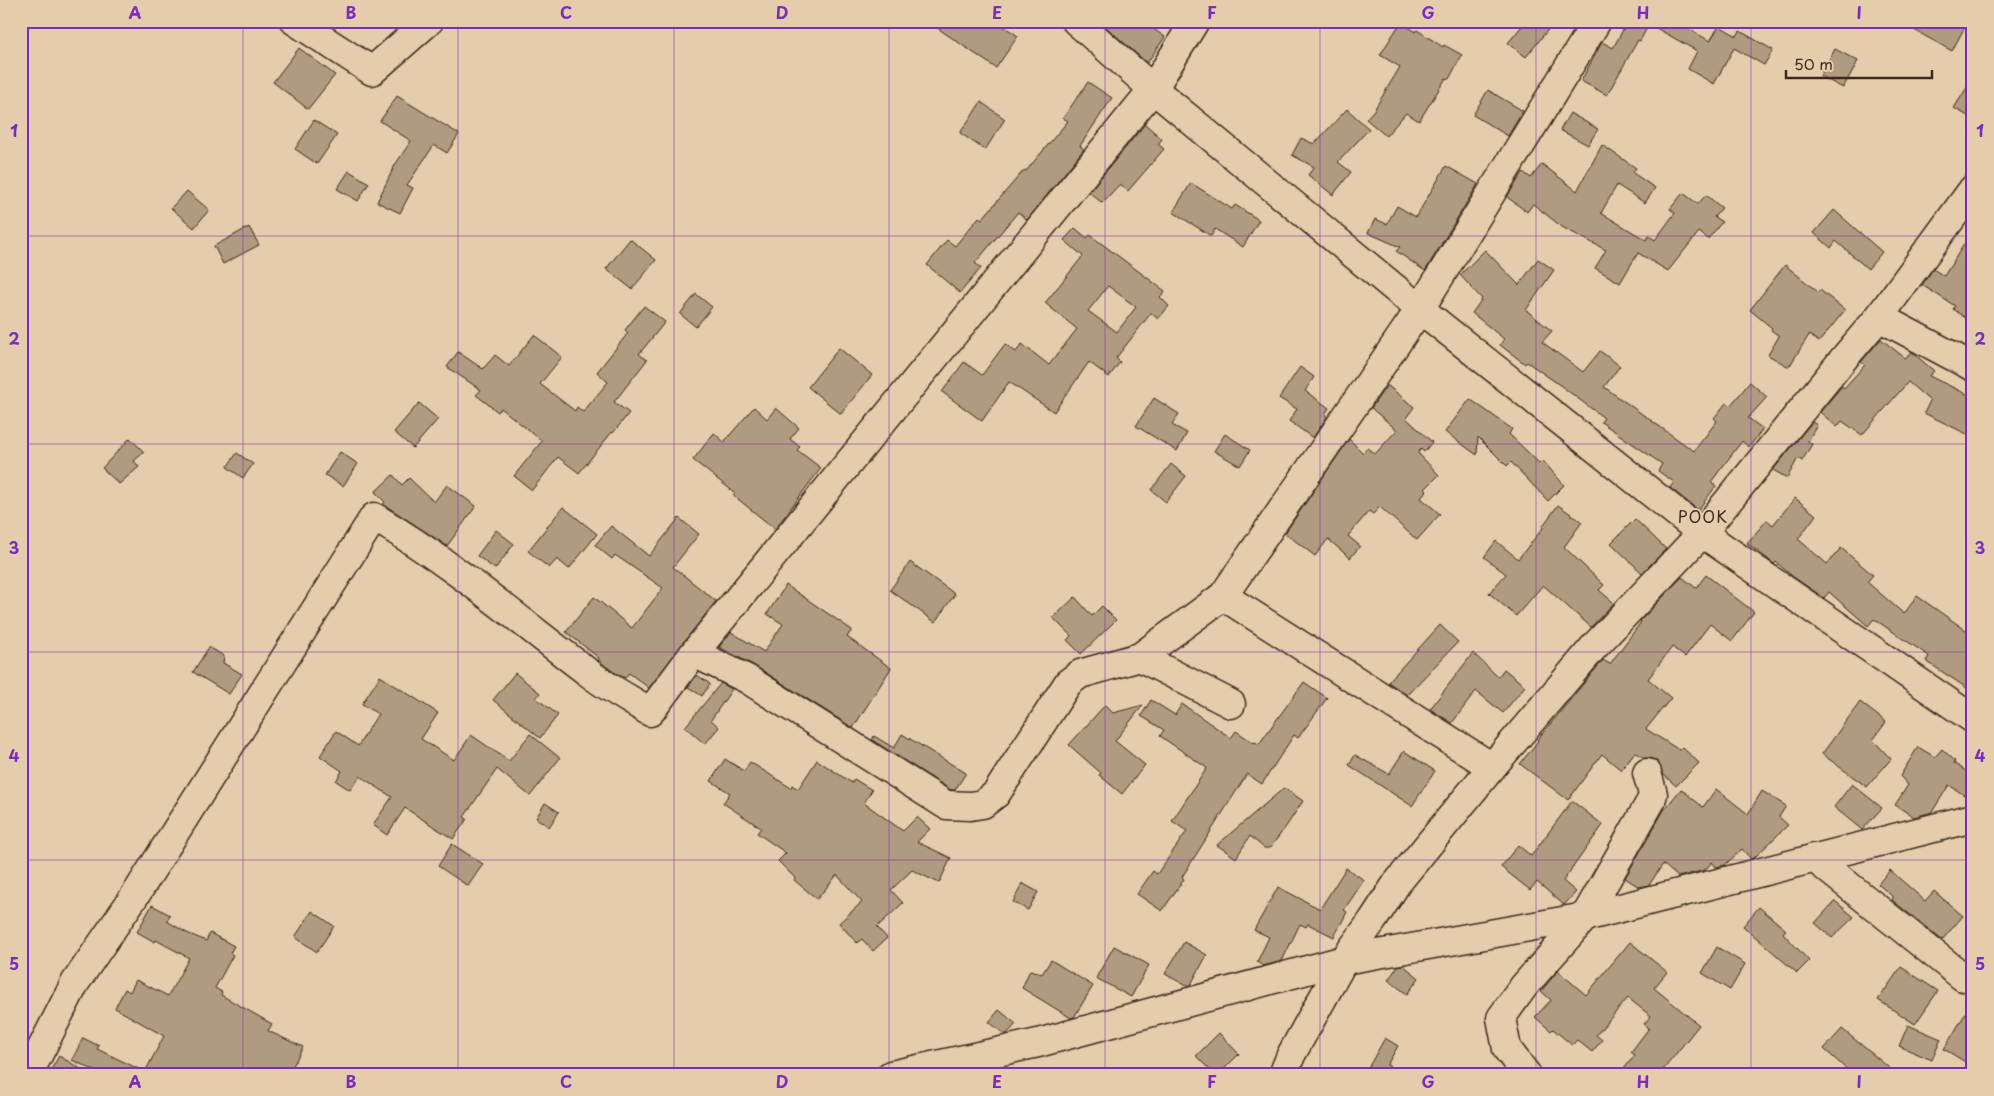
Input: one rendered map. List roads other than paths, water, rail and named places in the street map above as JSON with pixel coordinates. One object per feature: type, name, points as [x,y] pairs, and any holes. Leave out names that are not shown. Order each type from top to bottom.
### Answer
[{"type":"street","points":[[294,21],[372,71],[429,21]]},
{"type":"street","points":[[1076,21],[1153,89],[1420,309],[1702,533],[1973,719]]},
{"type":"street","points":[[28,1075],[75,983],[138,891],[374,517],[404,534],[555,645],[590,674],[650,712],[694,652],[1153,89],[1195,21]]},
{"type":"street","points":[[694,652],[747,679],[946,805],[970,806],[983,804],[996,794],[1068,683],[1080,674],[1140,657],[1223,596],[1420,309],[1597,21]]},
{"type":"street","points":[[1283,1075],[1291,1055],[1344,960],[1397,883],[1593,648],[1702,533],[1879,318],[1973,189]]},
{"type":"street","points":[[1879,318],[1973,367]]},
{"type":"street","points":[[1223,596],[1492,767]]},
{"type":"street","points":[[1140,657],[1231,704]]},
{"type":"street","points":[[1527,1075],[1507,1049],[1501,1018],[1524,986],[1585,917],[1650,801],[1653,794],[1647,773]]},
{"type":"street","points":[[891,1075],[1038,1043],[1344,960],[1585,917],[1973,818]]},
{"type":"street","points":[[1814,858],[1963,977]]},
{"type":"district","name":"POOK","points":[[1703,516]]}]
